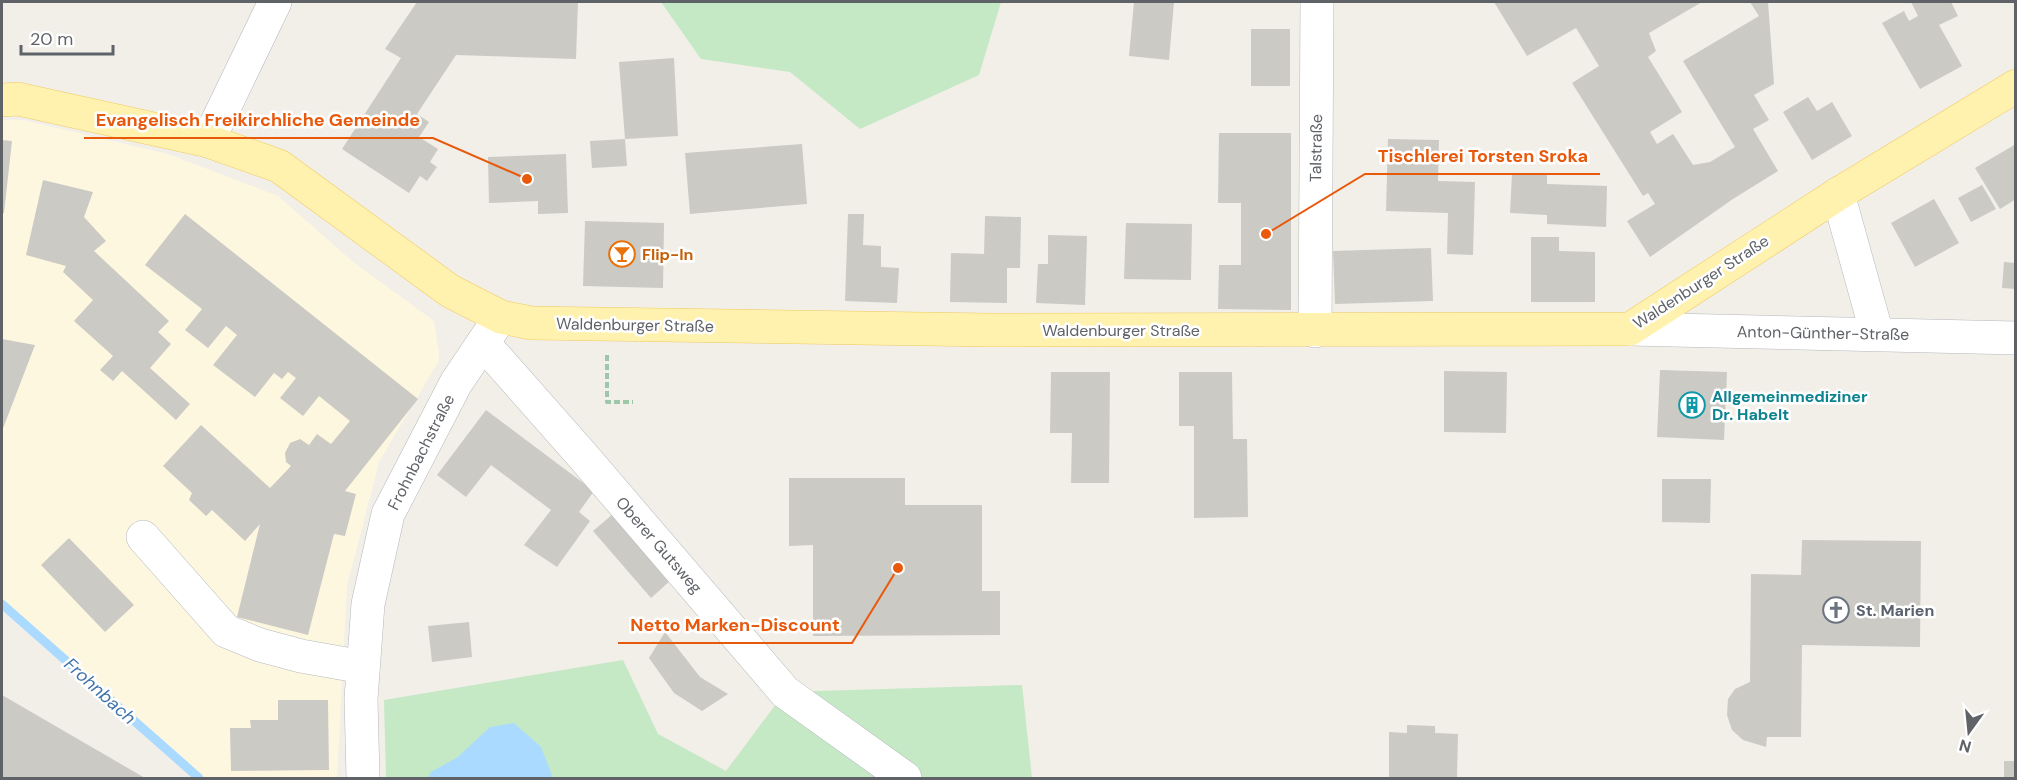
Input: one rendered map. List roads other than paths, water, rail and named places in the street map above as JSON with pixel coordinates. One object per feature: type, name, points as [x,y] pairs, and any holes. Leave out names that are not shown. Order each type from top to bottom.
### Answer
[{"type":"main road","name":"Waldenburger Straße","points":[[2,100],[18,99],[208,141],[279,166],[450,291],[501,316],[531,323],[989,330],[1630,329],[1838,194],[2016,86]]},
{"type":"street","points":[[208,141],[274,2]]},
{"type":"street","name":"Talstraße","points":[[1315,331],[1317,2]]},
{"type":"street","points":[[1838,194],[1877,334]]},
{"type":"street","name":"Frohnbachstraße","points":[[363,778],[361,699],[368,604],[388,514],[456,383],[501,316]]},
{"type":"street","name":"Anton-Günther-Straße","points":[[1630,329],[2016,338]]},
{"type":"street","name":"Oberer Gutsweg","points":[[483,343],[785,692],[905,778]]},
{"type":"street","points":[[143,537],[226,631],[260,645],[301,656],[363,667]]},
{"type":"water","points":[[514,723],[541,747],[553,778],[428,778],[431,772],[458,757],[490,727]]},
{"type":"waterway","name":"Frohnbach","points":[[2,604],[199,778]]},
{"type":"place","name":"Evangelisch Freikirchliche Gemeinde","points":[[527,179]]},
{"type":"place","name":"Tischlerei Torsten Sroka","points":[[1266,234]]},
{"type":"place","name":"Flip-In","points":[[622,254]]},
{"type":"place","name":"Allgemeinmediziner Dr. Habelt","points":[[1692,405]]},
{"type":"place","name":"Netto Marken-Discount","points":[[898,568]]},
{"type":"place","name":"St. Marien","points":[[1836,610]]}]
